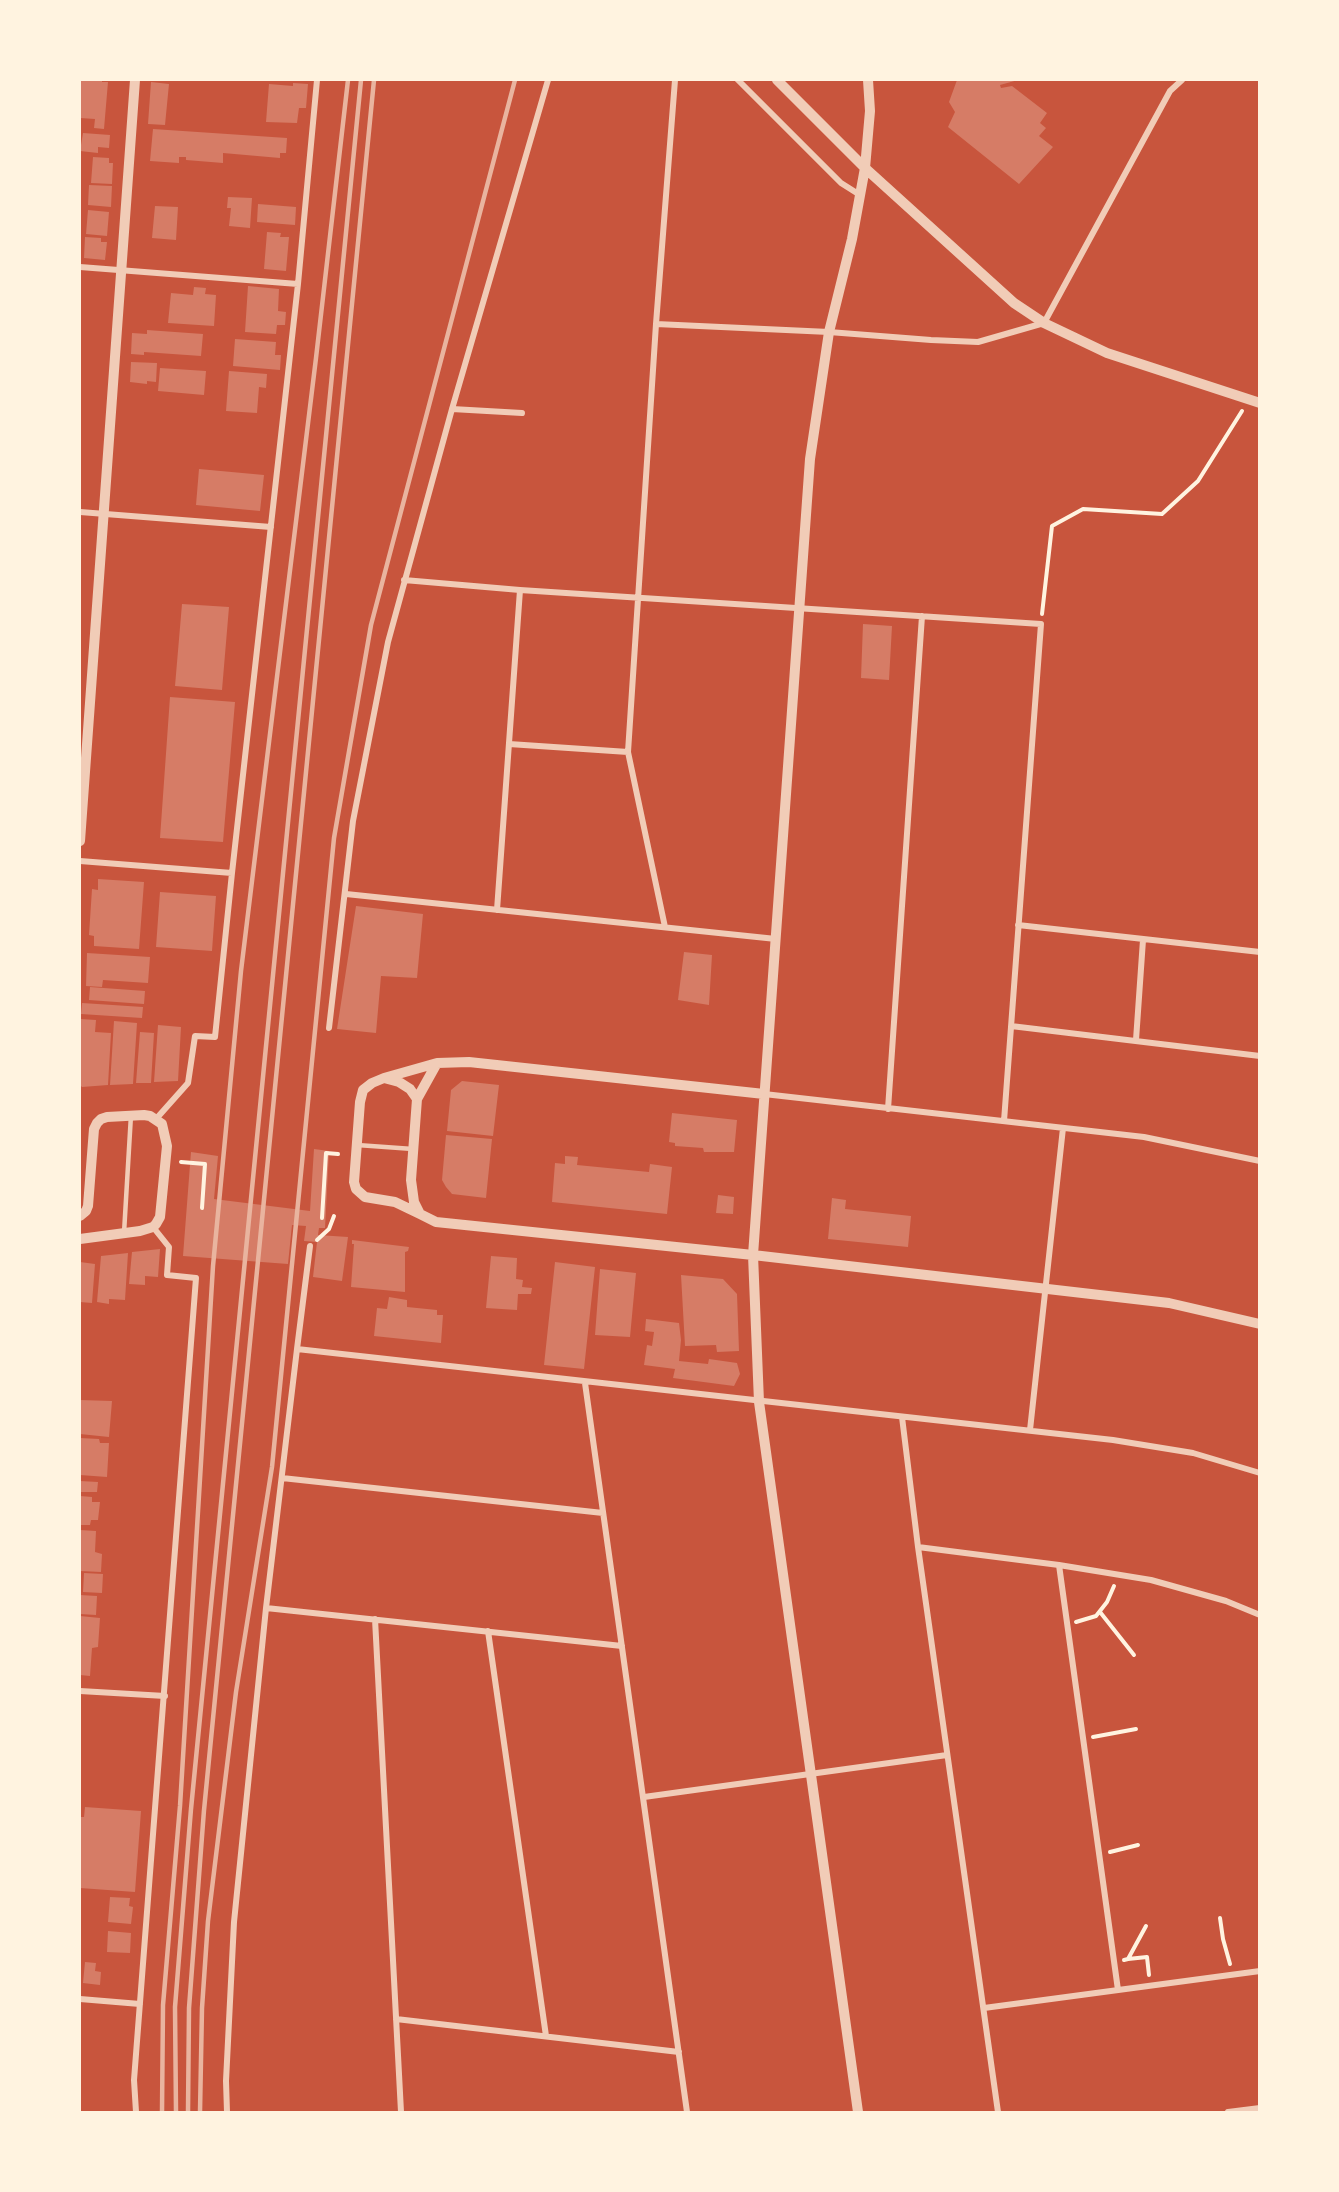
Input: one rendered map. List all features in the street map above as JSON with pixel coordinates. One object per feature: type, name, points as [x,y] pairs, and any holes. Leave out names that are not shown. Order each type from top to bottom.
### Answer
[{"type":"street","points":[[80,841],[135,80]]},
{"type":"street","points":[[156,1119],[188,1083],[195,1036],[215,1037],[298,284],[317,80]]},
{"type":"street","points":[[329,1028],[355,811],[388,642],[452,409],[548,80]]},
{"type":"street","points":[[665,927],[627,752],[675,80]]},
{"type":"street","points":[[738,80],[841,183],[860,195]]},
{"type":"street","points":[[777,80],[865,168],[1014,303],[1044,323],[1107,353],[1255,401]]},
{"type":"street","points":[[858,2112],[759,1402],[753,1255],[810,459],[829,332],[852,239],[865,168],[870,111],[868,80]]},
{"type":"street","points":[[656,324],[978,342],[1044,323],[1170,91],[1182,80]]},
{"type":"street","points":[[80,267],[298,284]]},
{"type":"street","points":[[452,409],[522,413]]},
{"type":"street","points":[[80,512],[271,527]]},
{"type":"street","points":[[404,580],[520,590],[1041,624],[1004,1121]]},
{"type":"street","points":[[497,910],[520,590]]},
{"type":"street","points":[[888,1109],[922,616]]},
{"type":"street","points":[[509,744],[627,752]]},
{"type":"street","points":[[80,861],[232,873]]},
{"type":"street","points":[[346,894],[776,939]]},
{"type":"street","points":[[1018,925],[1260,952]]},
{"type":"street","points":[[1136,1040],[1143,940]]},
{"type":"street","points":[[1011,1026],[1260,1056]]},
{"type":"street","points":[[1260,1161],[1144,1137],[468,1062],[437,1063],[384,1078],[363,1090],[360,1102],[354,1182],[356,1189],[365,1197],[395,1202],[436,1222],[1045,1288],[1169,1304],[1228,1315],[1260,1324]]},
{"type":"street","points":[[420,1214],[414,1202],[411,1180],[417,1099],[437,1063]]},
{"type":"street","points":[[384,1078],[399,1082],[410,1089],[417,1099]]},
{"type":"street","points":[[80,1216],[88,1206],[94,1129],[97,1123],[107,1117],[130,1115],[150,1116],[162,1124],[167,1146],[160,1217],[153,1227],[124,1234],[80,1239]]},
{"type":"street","points":[[1030,1430],[1062,1128]]},
{"type":"street","points":[[395,1202],[402,1198],[411,1180]]},
{"type":"street","points":[[136,2112],[134,2080],[196,1278],[167,1275],[169,1247],[153,1227]]},
{"type":"street","points":[[227,2112],[226,2081],[234,1922],[266,1608],[310,1246]]},
{"type":"street","points":[[297,1349],[1157,1446],[1193,1453],[1260,1473]]},
{"type":"street","points":[[585,1383],[687,2112]]},
{"type":"street","points":[[902,1417],[918,1547],[998,2112]]},
{"type":"street","points":[[282,1478],[603,1513]]},
{"type":"street","points":[[918,1547],[1119,1574],[1187,1589],[1260,1615]]},
{"type":"street","points":[[1059,1565],[1118,1990]]},
{"type":"street","points":[[266,1608],[622,1646]]},
{"type":"street","points":[[375,1619],[401,2112]]},
{"type":"street","points":[[488,1631],[546,2036]]},
{"type":"street","points":[[80,1691],[165,1696]]},
{"type":"street","points":[[644,1797],[947,1755]]},
{"type":"street","points":[[984,2008],[1260,1971]]},
{"type":"street","points":[[80,1999],[140,2004]]},
{"type":"street","points":[[396,2019],[679,2052]]},
{"type":"street","points":[[1228,2112],[1260,2108]]},
{"type":"lane","points":[[124,1234],[130,1115]]},
{"type":"lane","points":[[357,1145],[413,1149]]},
{"type":"path","points":[[1041,624],[1052,526],[1083,509],[1161,514],[1198,481],[1255,401]]},
{"type":"path","points":[[322,1218],[326,1152],[338,1154]]},
{"type":"path","points":[[181,1162],[205,1164],[202,1208]]},
{"type":"path","points":[[310,1246],[329,1229],[334,1216]]},
{"type":"path","points":[[1068,1624],[1096,1616],[1107,1602],[1119,1574]]},
{"type":"path","points":[[1100,1612],[1134,1655]]},
{"type":"path","points":[[1084,1738],[1136,1729]]},
{"type":"path","points":[[1107,1853],[1138,1845]]},
{"type":"path","points":[[1220,1918],[1223,1939],[1234,1974]]},
{"type":"path","points":[[1128,1959],[1146,1926]]},
{"type":"path","points":[[1114,1961],[1147,1957],[1150,1986]]},
{"type":"building","points":[[80,80],[108,82],[104,129],[94,128],[95,119],[80,118]]},
{"type":"building","points":[[957,80],[1018,80],[1000,85],[1001,88],[1012,86],[1047,113],[1040,123],[1046,128],[1039,136],[1053,147],[1019,184],[948,127],[955,112],[949,102]]},
{"type":"building","points":[[151,82],[169,84],[165,125],[148,124]]},
{"type":"building","points":[[293,83],[308,84],[306,108],[299,108],[297,123],[266,122],[269,84],[293,86]]},
{"type":"building","points":[[153,129],[287,138],[286,153],[280,153],[280,158],[223,153],[223,163],[186,160],[186,157],[179,157],[179,163],[150,161]]},
{"type":"building","points":[[83,133],[110,135],[109,148],[98,147],[98,153],[80,151]]},
{"type":"building","points":[[93,157],[109,158],[109,163],[113,163],[112,184],[91,183]]},
{"type":"building","points":[[89,185],[112,186],[111,207],[88,205]]},
{"type":"building","points":[[228,197],[252,198],[250,228],[229,226],[231,208],[227,208]]},
{"type":"building","points":[[258,204],[296,207],[295,225],[257,222]]},
{"type":"building","points":[[155,206],[178,207],[176,240],[152,238]]},
{"type":"building","points":[[88,210],[109,212],[107,236],[86,234]]},
{"type":"building","points":[[267,232],[281,233],[280,237],[289,237],[286,271],[264,269]]},
{"type":"building","points":[[85,237],[101,238],[101,242],[107,242],[105,260],[84,258]]},
{"type":"building","points":[[248,286],[279,289],[278,311],[286,312],[285,325],[277,325],[276,334],[245,332]]},
{"type":"building","points":[[194,287],[206,288],[205,294],[216,295],[214,326],[168,323],[171,293],[193,295]]},
{"type":"building","points":[[147,330],[203,334],[201,356],[144,352],[144,355],[131,354],[132,333],[147,334]]},
{"type":"building","points":[[235,339],[276,342],[275,355],[281,355],[280,370],[233,366]]},
{"type":"building","points":[[131,362],[157,363],[156,382],[147,381],[147,384],[130,382]]},
{"type":"building","points":[[160,368],[206,371],[204,395],[158,391]]},
{"type":"building","points":[[229,371],[267,374],[266,388],[259,387],[257,413],[226,411]]},
{"type":"building","points":[[199,469],[264,475],[260,511],[196,505]]},
{"type":"building","points":[[182,604],[229,607],[222,690],[175,686]]},
{"type":"building","points":[[863,624],[892,626],[889,680],[861,678]]},
{"type":"building","points":[[170,697],[235,702],[223,842],[160,838]]},
{"type":"building","points":[[98,879],[144,882],[139,949],[94,946],[94,936],[89,935],[92,889],[98,890]]},
{"type":"building","points":[[160,892],[216,896],[212,951],[156,947]]},
{"type":"building","points":[[356,906],[423,914],[417,978],[381,976],[376,1033],[337,1029]]},
{"type":"building","points":[[684,952],[712,955],[709,1005],[678,1000]]},
{"type":"building","points":[[87,953],[150,957],[148,983],[103,980],[102,987],[86,986]]},
{"type":"building","points":[[90,987],[145,991],[144,1004],[89,1000]]},
{"type":"building","points":[[82,1003],[143,1007],[142,1018],[81,1014]]},
{"type":"building","points":[[80,1019],[96,1020],[95,1032],[111,1033],[108,1085],[82,1087],[80,1085]]},
{"type":"building","points":[[114,1021],[137,1023],[133,1084],[110,1085]]},
{"type":"building","points":[[158,1025],[181,1027],[178,1081],[154,1082]]},
{"type":"building","points":[[140,1032],[154,1033],[151,1083],[136,1083]]},
{"type":"building","points":[[462,1081],[499,1085],[493,1136],[447,1131],[451,1090]]},
{"type":"building","points":[[672,1113],[737,1120],[734,1152],[704,1152],[703,1148],[675,1146],[675,1143],[669,1142]]},
{"type":"building","points":[[446,1135],[492,1139],[486,1198],[452,1194],[446,1187],[442,1180]]},
{"type":"building","points":[[314,1149],[329,1151],[325,1228],[319,1228],[318,1235],[348,1237],[342,1281],[313,1277],[317,1242],[304,1241],[306,1226],[292,1225],[288,1264],[183,1256],[191,1152],[218,1156],[214,1199],[310,1211]]},
{"type":"building","points":[[565,1156],[578,1157],[577,1165],[649,1172],[650,1164],[672,1167],[667,1214],[552,1202],[555,1163],[565,1164]]},
{"type":"building","points":[[718,1195],[734,1197],[733,1214],[716,1213]]},
{"type":"building","points":[[832,1198],[846,1200],[845,1209],[911,1216],[908,1247],[828,1239]]},
{"type":"building","points":[[352,1240],[409,1247],[405,1252],[405,1292],[351,1287],[354,1244]]},
{"type":"building","points":[[160,1249],[158,1277],[145,1276],[145,1285],[129,1284],[132,1252]]},
{"type":"building","points":[[128,1253],[125,1300],[109,1299],[109,1304],[97,1302],[101,1256]]},
{"type":"building","points":[[491,1256],[517,1258],[516,1279],[523,1280],[522,1287],[532,1288],[531,1294],[518,1294],[517,1310],[486,1308]]},
{"type":"building","points":[[80,1262],[95,1264],[92,1303],[80,1302]]},
{"type":"building","points":[[555,1262],[595,1267],[584,1369],[544,1365]]},
{"type":"building","points":[[600,1269],[636,1273],[630,1337],[595,1335]]},
{"type":"building","points":[[681,1275],[723,1279],[737,1294],[739,1351],[717,1352],[716,1345],[685,1346]]},
{"type":"building","points":[[389,1297],[407,1300],[407,1307],[437,1310],[437,1315],[443,1315],[441,1343],[374,1336],[377,1308],[387,1309]]},
{"type":"building","points":[[646,1319],[679,1323],[681,1340],[679,1361],[708,1364],[709,1359],[737,1363],[740,1374],[734,1386],[673,1378],[675,1369],[644,1365],[647,1345],[652,1346],[654,1332],[645,1331]]},
{"type":"building","points":[[80,1400],[112,1401],[109,1437],[80,1434]]},
{"type":"building","points":[[80,1438],[99,1439],[100,1443],[109,1443],[107,1477],[80,1475]]},
{"type":"building","points":[[80,1481],[98,1482],[97,1492],[80,1492]]},
{"type":"building","points":[[80,1496],[92,1497],[92,1502],[100,1502],[98,1520],[91,1520],[90,1525],[80,1525]]},
{"type":"building","points":[[80,1530],[96,1531],[95,1552],[102,1554],[101,1572],[80,1571]]},
{"type":"building","points":[[84,1573],[103,1574],[102,1593],[83,1592]]},
{"type":"building","points":[[80,1595],[97,1596],[96,1615],[80,1614]]},
{"type":"building","points":[[80,1616],[100,1618],[98,1647],[92,1648],[90,1676],[80,1675]]},
{"type":"building","points":[[85,1807],[141,1811],[135,1892],[80,1888],[80,1817],[84,1817]]},
{"type":"building","points":[[110,1897],[130,1898],[129,1906],[133,1907],[131,1924],[108,1922]]},
{"type":"building","points":[[108,1931],[131,1933],[130,1953],[107,1952]]},
{"type":"building","points":[[85,1962],[96,1963],[95,1971],[101,1972],[100,1985],[83,1983]]},
{"type":"railway","points":[[162,2112],[163,2005],[180,1806],[213,1266],[241,971],[348,80]]},
{"type":"railway","points":[[176,2112],[175,2007],[191,1809],[361,80]]},
{"type":"railway","points":[[188,2112],[189,2008],[204,1810],[374,80]]},
{"type":"railway","points":[[200,2112],[202,2008],[208,1921],[236,1692],[272,1467],[334,838],[371,625],[515,80]]}]
